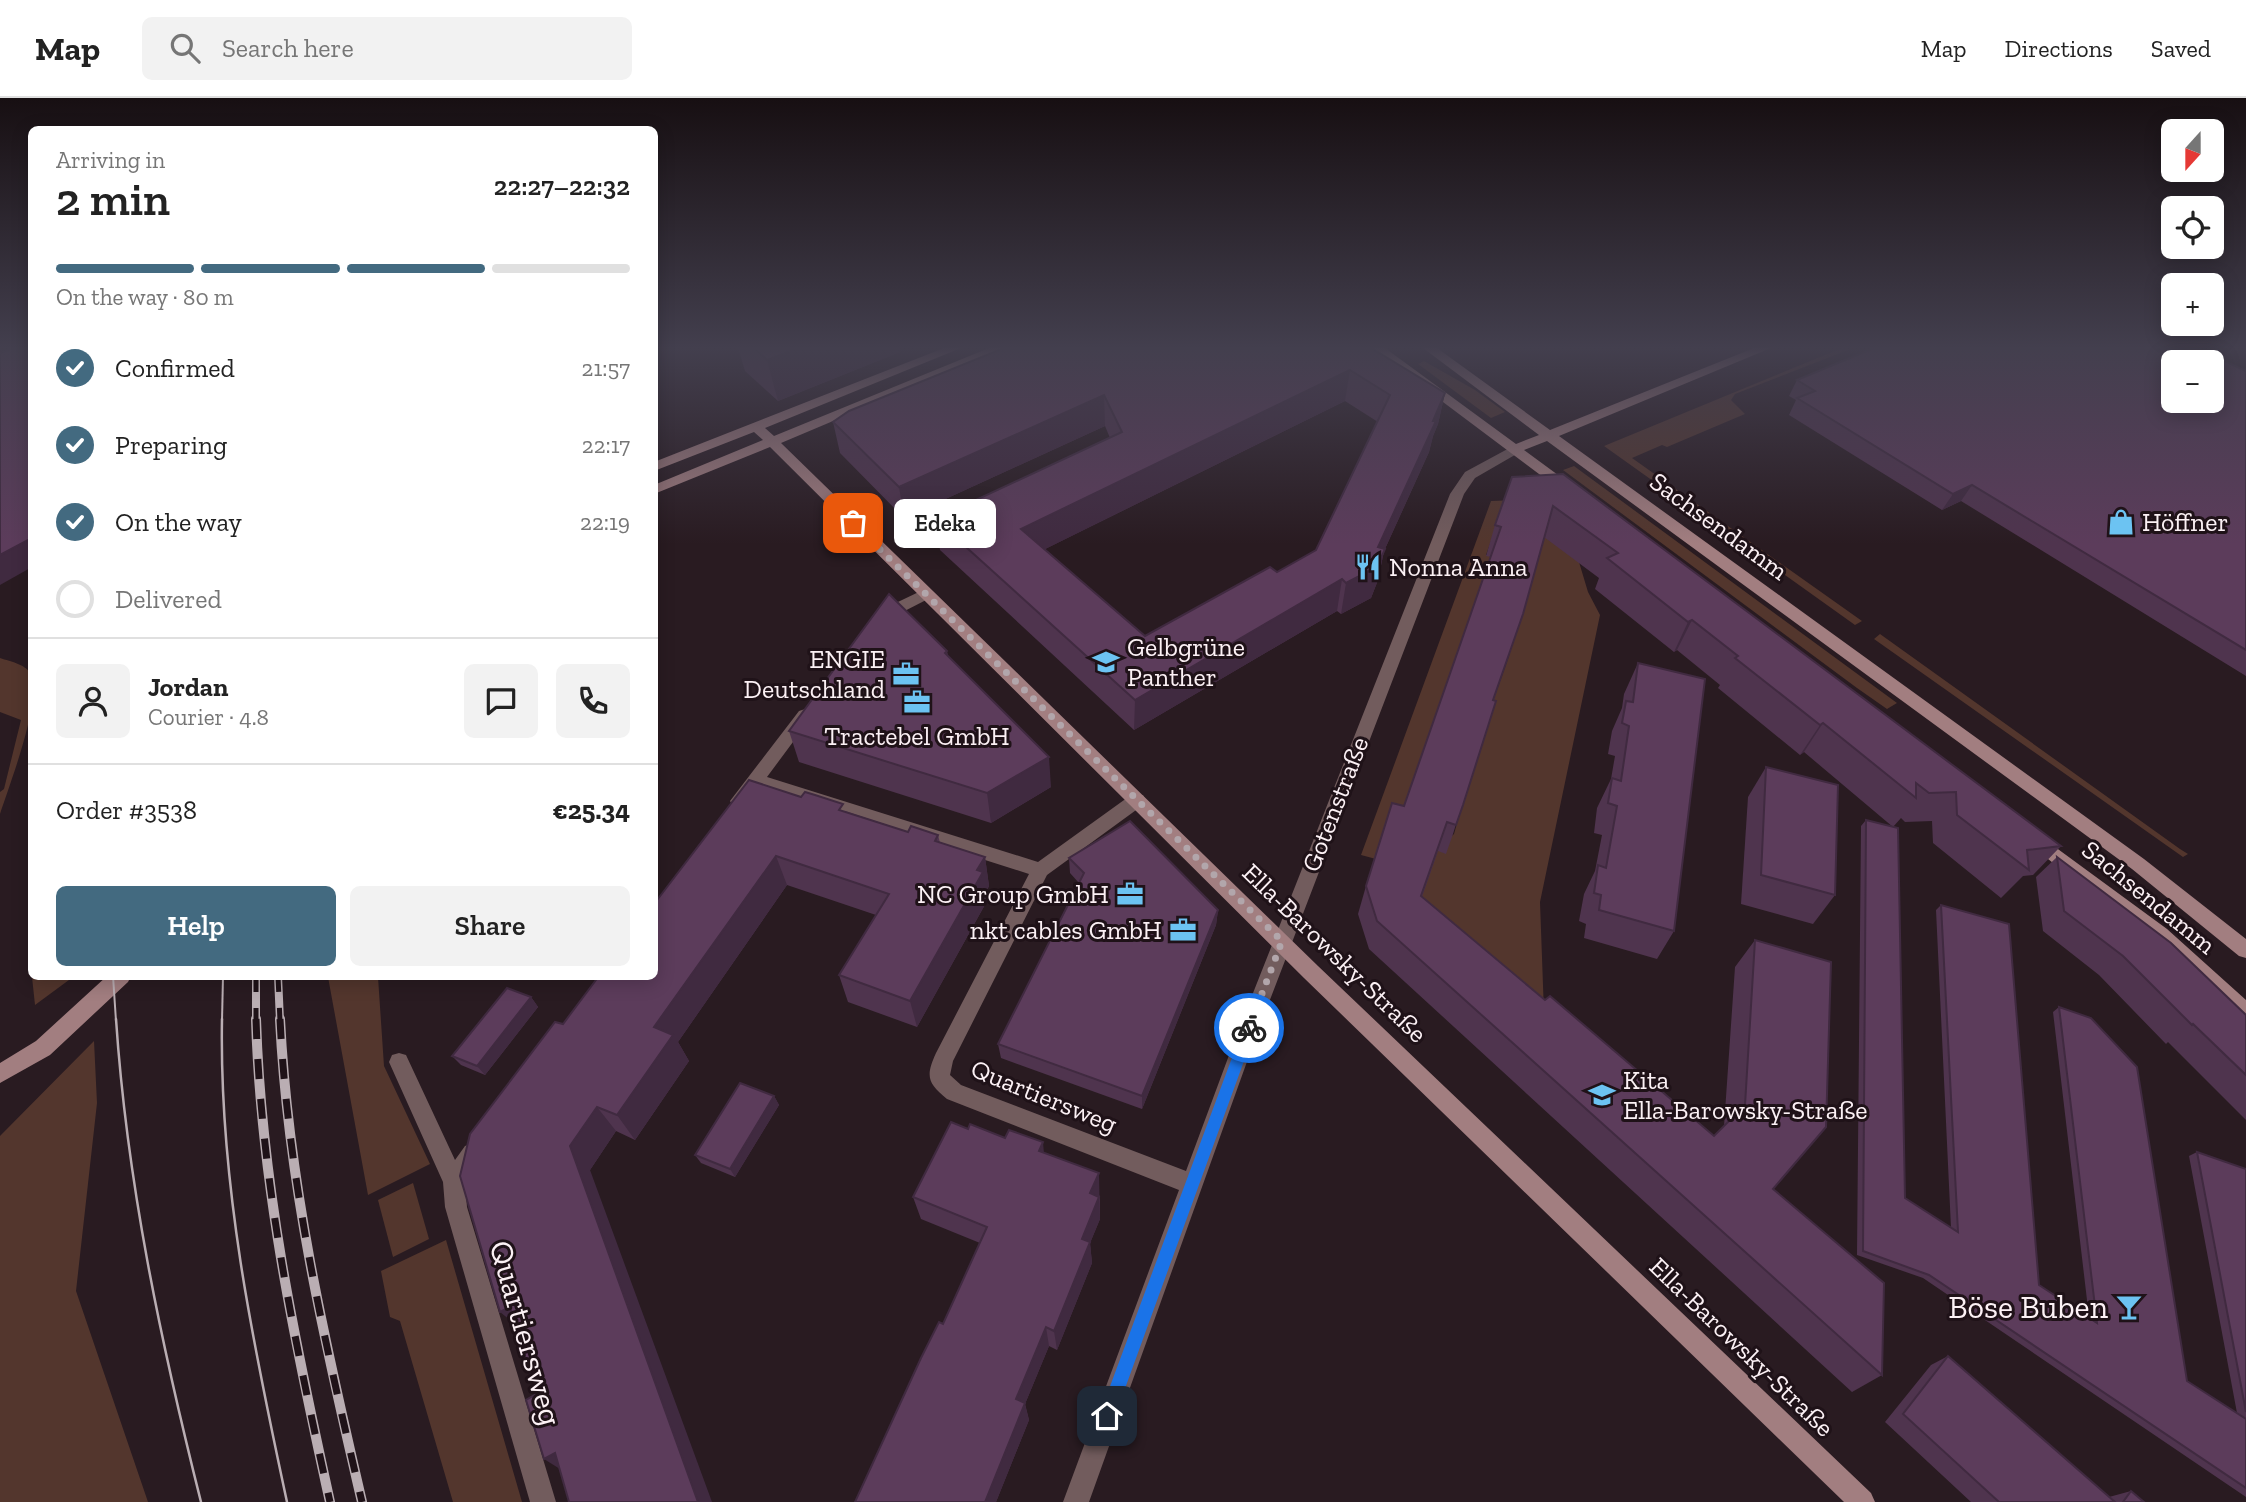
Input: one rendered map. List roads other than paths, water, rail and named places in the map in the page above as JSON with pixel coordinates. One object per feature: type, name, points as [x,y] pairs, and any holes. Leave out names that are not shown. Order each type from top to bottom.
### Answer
[{"type":"street","points":[[658,465],[791,414]]},
{"type":"street","points":[[658,488],[840,414]]},
{"type":"street","points":[[1467,414],[1581,499]]},
{"type":"street","name":"Sachsendamm","points":[[1520,414],[2138,864],[2246,950]]},
{"type":"street","points":[[1515,449],[1600,414]]},
{"type":"street","name":"Ella-Barowsky-Straße","points":[[757,427],[925,594],[1862,1502]]},
{"type":"street","name":"Gotenstraße","points":[[1076,1502],[1282,941],[1457,494],[1470,475],[1515,449]]},
{"type":"street","points":[[869,630],[877,619],[925,594]]},
{"type":"street","points":[[730,813],[812,705]]},
{"type":"street","points":[[755,780],[1040,870]]},
{"type":"street","name":"Quartiersweg","points":[[1138,800],[1040,870],[943,1060],[939,1079],[954,1092],[1192,1184]]},
{"type":"street","name":"Sachsendamm","points":[[2025,831],[2160,935],[2243,1005]]},
{"type":"street","points":[[0,1074],[43,1048],[117,980]]},
{"type":"street","name":"Quartiersweg","points":[[399,1062],[454,1181],[456,1207],[543,1502]]},
{"type":"street","points":[[454,1181],[485,1136]]},
{"type":"tram line","points":[[113,980],[116,1021]]},
{"type":"tram line","points":[[222,1020],[223,980]]},
{"type":"tram line","points":[[116,1019],[137,1202],[159,1323],[201,1502]]},
{"type":"tram line","points":[[222,1020],[226,1141],[232,1202],[251,1323],[287,1502]]},
{"type":"railway","points":[[256,980],[256,1019]]},
{"type":"railway","points":[[278,980],[280,1021]]},
{"type":"railway","points":[[256,1019],[259,1080],[272,1202],[304,1383],[330,1502]]},
{"type":"railway","points":[[280,1019],[291,1141],[310,1262],[362,1502]]},
{"type":"place","name":"Höffner","points":[[2121,522]]},
{"type":"place","name":"Edeka","points":[[853,523]]},
{"type":"place","name":"Nonna Anna","points":[[1368,567]]},
{"type":"place","name":"Gelbgrüne Panther","points":[[1106,662]]},
{"type":"place","name":"ENGIE Deutschland","points":[[906,674]]},
{"type":"place","name":"Tractebel GmbH","points":[[917,702]]},
{"type":"place","name":"NC Group GmbH","points":[[1130,894]]},
{"type":"place","name":"nkt cables GmbH","points":[[1183,930]]},
{"type":"place","name":"Kita Ella-Barowsky-Straße","points":[[1602,1095]]},
{"type":"place","name":"Böse Buben","points":[[2129,1307]]}]
